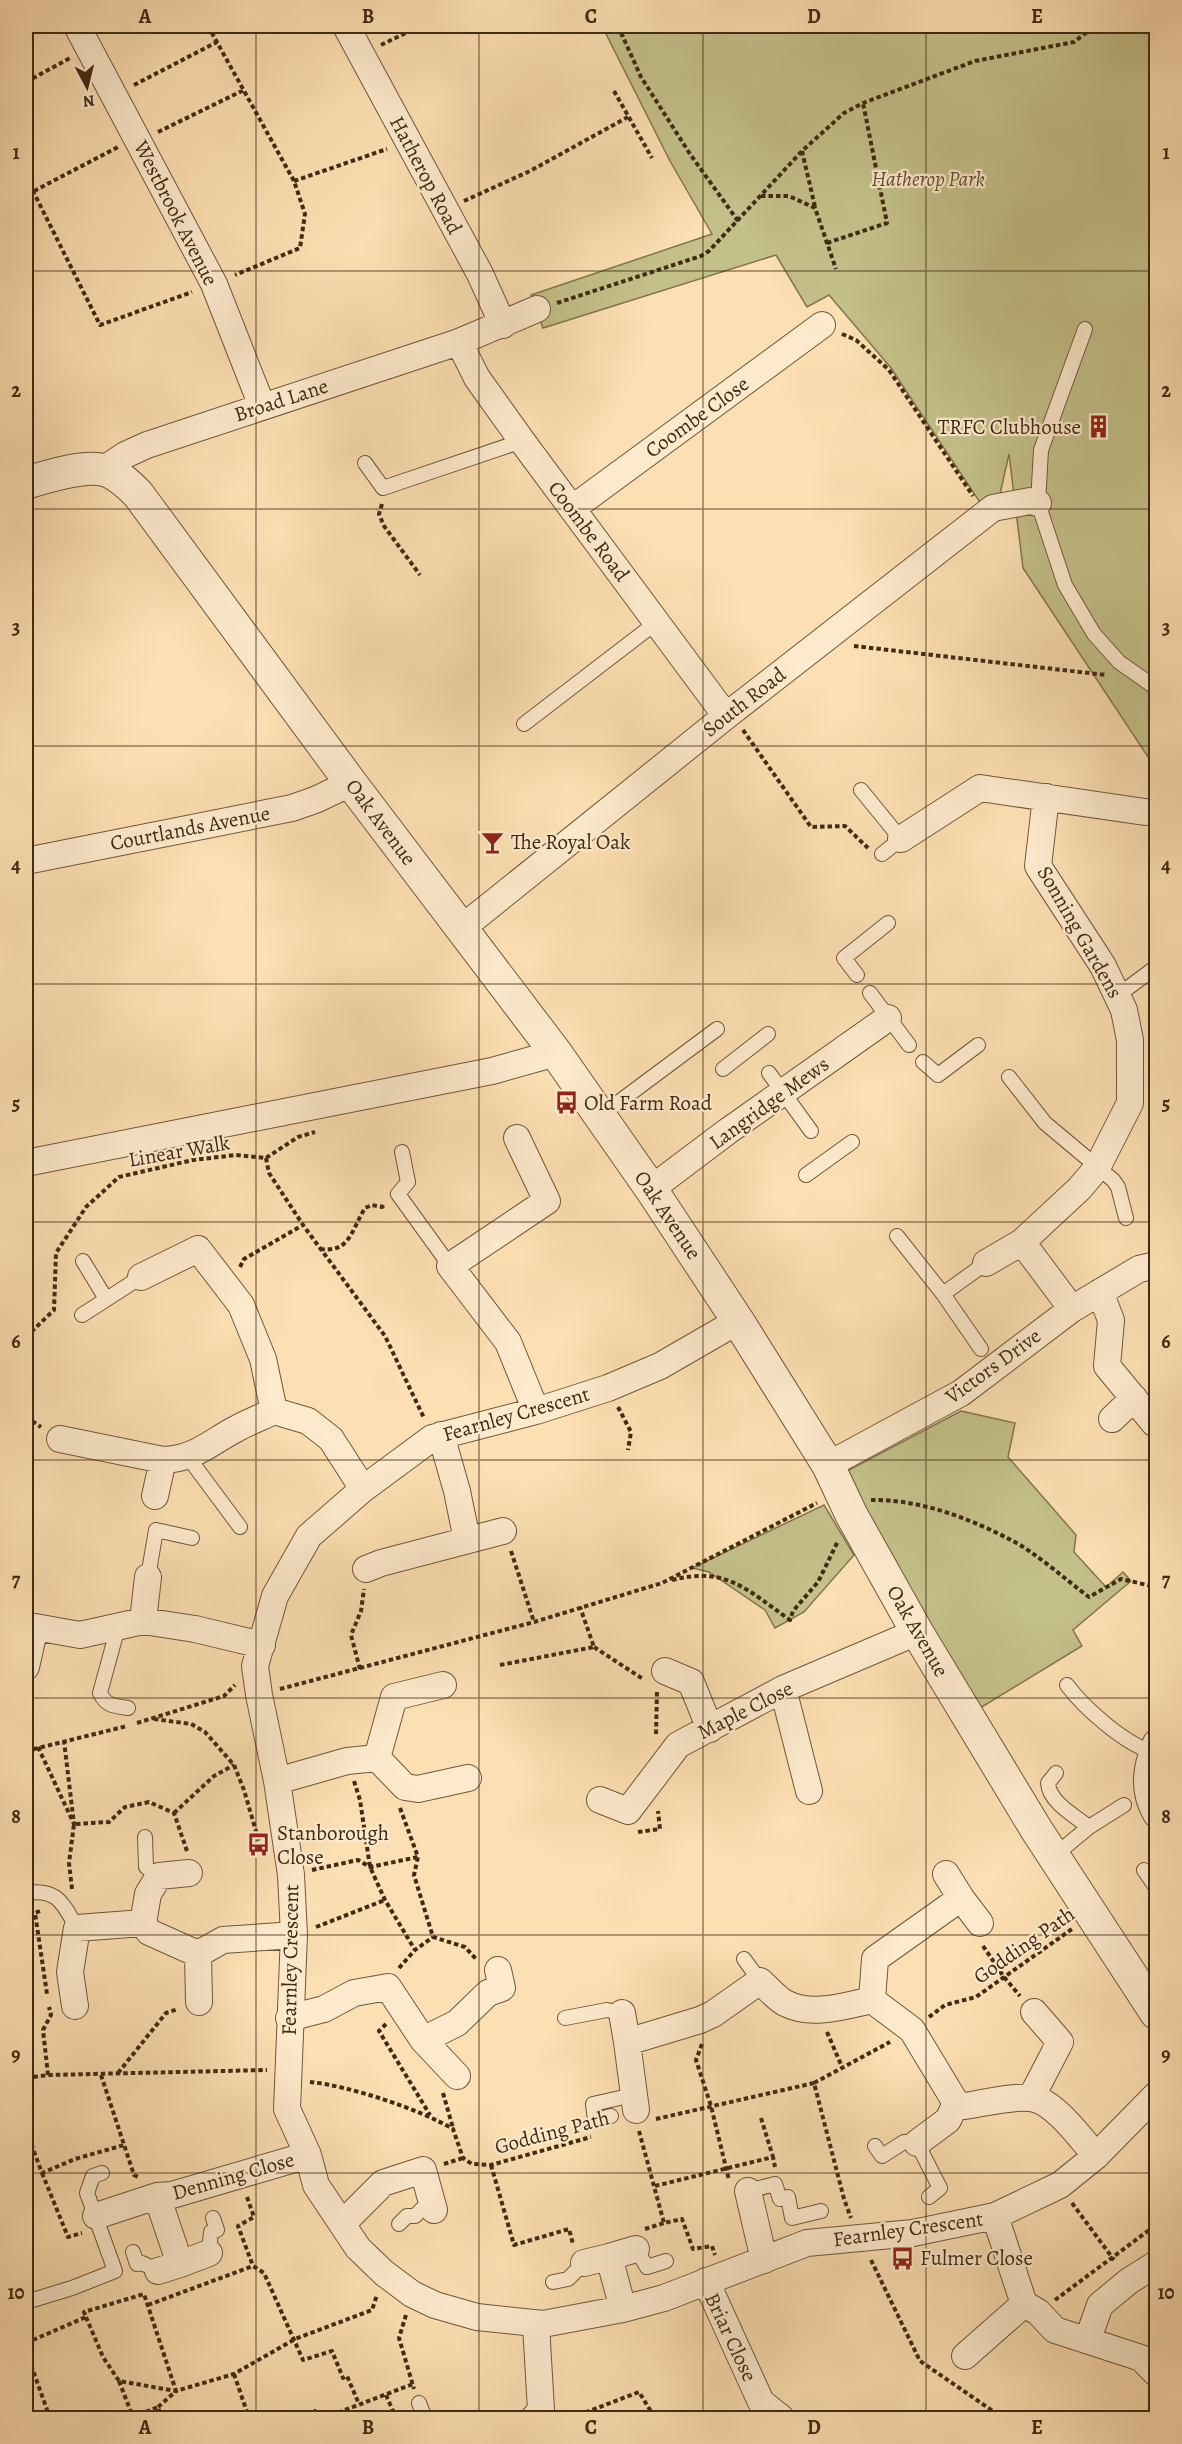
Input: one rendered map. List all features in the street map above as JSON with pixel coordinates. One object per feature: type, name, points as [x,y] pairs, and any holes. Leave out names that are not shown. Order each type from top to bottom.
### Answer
[{"type":"street","name":"Westbrook Avenue","points":[[77,26],[213,284],[262,406]]},
{"type":"street","name":"Hatherop Road","points":[[346,26],[480,274],[503,325]]},
{"type":"street","name":"Broad Lane","points":[[27,479],[104,470],[135,450],[459,342],[537,309]]},
{"type":"street","name":"Coombe Close","points":[[573,508],[822,325]]},
{"type":"street","name":"Coombe Road","points":[[459,342],[477,378],[522,441],[728,714]]},
{"type":"street","name":"Oak Avenue","points":[[104,470],[123,480],[138,494],[351,783],[556,1053],[651,1189],[738,1321],[828,1465],[917,1632],[1054,1856],[1156,2013]]},
{"type":"street","name":"South Road","points":[[462,928],[728,714],[993,508],[1030,501],[1038,502]]},
{"type":"street","name":"Courtlands Avenue","points":[[26,861],[292,808],[351,783]]},
{"type":"street","points":[[892,847],[981,788],[1145,812]]},
{"type":"street","name":"Sonning Gardens","points":[[986,1263],[1022,1242],[1079,1189],[1097,1168],[1130,1103],[1130,1040],[1124,1010],[1103,966],[1038,866],[1046,797]]},
{"type":"street","name":"Langridge Mews","points":[[651,1189],[776,1082],[888,1018]]},
{"type":"street","points":[[26,1163],[52,1164],[492,1071],[556,1053]]},
{"type":"street","points":[[517,1138],[547,1201],[450,1266],[508,1342],[536,1411]]},
{"type":"street","points":[[1022,1242],[1072,1309]]},
{"type":"street","points":[[141,1277],[198,1249],[241,1305],[263,1359],[274,1411]]},
{"type":"street","name":"Victors Drive","points":[[828,1465],[961,1393],[1072,1309],[1139,1269],[1156,1265]]},
{"type":"street","points":[[1100,1292],[1111,1320],[1107,1366],[1154,1423]]},
{"type":"street","name":"Fearnley Crescent","points":[[738,1321],[660,1366],[608,1388],[536,1411],[436,1436],[363,1489],[309,1536],[275,1596],[255,1666],[277,1782],[291,1875],[294,1935],[287,2109],[308,2155],[316,2185],[358,2248],[384,2273],[412,2294],[435,2305],[477,2317],[536,2325],[623,2309],[664,2298],[807,2243],[913,2233],[995,2216],[1060,2185],[1096,2156],[1156,2095]]},
{"type":"street","points":[[1112,1419],[1134,1398]]},
{"type":"street","points":[[155,1496],[176,1459],[274,1411],[308,1421],[331,1439],[363,1489]]},
{"type":"street","points":[[436,1436],[457,1491],[467,1540]]},
{"type":"street","points":[[60,1439],[176,1459]]},
{"type":"street","points":[[366,1569],[503,1531]]},
{"type":"street","points":[[143,1622],[148,1577]]},
{"type":"street","points":[[26,1668],[35,1627],[80,1635],[143,1622],[195,1629],[262,1645]]},
{"type":"street","name":"Maple Close","points":[[600,1800],[628,1821],[678,1745],[783,1689],[917,1632]]},
{"type":"street","points":[[665,1671],[691,1682],[710,1729]]},
{"type":"street","points":[[376,1758],[394,1697],[443,1685]]},
{"type":"street","points":[[783,1689],[809,1791]]},
{"type":"street","points":[[1154,1748],[1147,1766],[1146,1782],[1148,1795],[1156,1814]]},
{"type":"street","points":[[277,1782],[347,1761],[376,1758]]},
{"type":"street","points":[[376,1758],[405,1787],[418,1789],[468,1778]]},
{"type":"street","points":[[189,1873],[159,1876],[148,1894],[143,1923],[149,1932],[198,1954]]},
{"type":"street","points":[[946,1874],[980,1923]]},
{"type":"street","points":[[872,2000],[875,1959],[961,1898]]},
{"type":"street","points":[[75,2006],[70,1972],[77,1928],[143,1923]]},
{"type":"street","points":[[198,1954],[223,1940],[294,1935]]},
{"type":"street","points":[[198,1954],[198,2002]]},
{"type":"street","points":[[423,2040],[458,2023],[500,1979]]},
{"type":"street","points":[[627,2042],[700,2020],[713,2014],[760,1981],[783,2002],[797,2008],[831,2010],[872,2000]]},
{"type":"street","points":[[289,2018],[324,2009],[354,1993],[388,1987],[423,2040],[457,2076]]},
{"type":"street","points":[[872,2000],[912,2030],[956,2103],[965,2106],[1031,2098],[1045,2103],[1068,2124],[1096,2156]]},
{"type":"street","points":[[1031,2098],[1060,2042],[1034,2012]]},
{"type":"street","points":[[622,2013],[627,2042],[629,2111]]},
{"type":"street","points":[[917,2143],[948,2120],[956,2103]]},
{"type":"street","name":"Denning Close","points":[[98,2221],[165,2195],[240,2177],[308,2155]]},
{"type":"street","points":[[342,2224],[383,2182],[423,2170],[434,2213]]},
{"type":"street","points":[[739,2188],[764,2260]]},
{"type":"street","name":"Denning Close","points":[[165,2195],[169,2268]]},
{"type":"street","points":[[995,2216],[1031,2308],[1055,2330],[1089,2339],[1141,2358],[1156,2373]]},
{"type":"street","points":[[584,2263],[636,2249]]},
{"type":"street","points":[[169,2268],[208,2253]]},
{"type":"street","points":[[609,2258],[623,2309]]},
{"type":"street","points":[[1089,2339],[1100,2305],[1129,2281],[1156,2264]]},
{"type":"street","name":"Briar Close","points":[[713,2279],[761,2402],[781,2418]]},
{"type":"street","points":[[965,2356],[1031,2308]]},
{"type":"street","points":[[536,2325],[538,2414]]},
{"type":"lane","points":[[1085,329],[1041,450],[1038,502],[1065,585],[1094,634],[1119,662],[1156,688]]},
{"type":"lane","points":[[365,463],[383,488],[522,441]]},
{"type":"lane","points":[[524,724],[657,622]]},
{"type":"lane","points":[[861,790],[892,847]]},
{"type":"lane","points":[[857,975],[844,958],[888,923]]},
{"type":"lane","points":[[1117,996],[1156,967]]},
{"type":"lane","points":[[870,993],[909,1045]]},
{"type":"lane","points":[[600,1116],[717,1029]]},
{"type":"lane","points":[[723,1069],[752,1051],[768,1034]]},
{"type":"lane","points":[[923,1062],[938,1075],[978,1045]]},
{"type":"lane","points":[[1009,1077],[1045,1123],[1118,1187],[1126,1218]]},
{"type":"lane","points":[[776,1082],[811,1131]]},
{"type":"lane","points":[[806,1175],[827,1153],[852,1142]]},
{"type":"lane","points":[[402,1152],[408,1182],[398,1194],[450,1266]]},
{"type":"lane","points":[[897,1236],[943,1294],[981,1349]]},
{"type":"lane","points":[[83,1261],[106,1299]]},
{"type":"lane","points":[[943,1294],[986,1263]]},
{"type":"lane","points":[[82,1315],[141,1277]]},
{"type":"lane","points":[[176,1459],[240,1527]]},
{"type":"lane","points":[[148,1577],[156,1530],[192,1538]]},
{"type":"lane","points":[[118,1627],[100,1693],[103,1701],[110,1705],[128,1708]]},
{"type":"lane","points":[[1067,1685],[1115,1733],[1141,1749],[1154,1748]]},
{"type":"lane","points":[[1056,1773],[1048,1783],[1051,1794],[1064,1808],[1089,1827]]},
{"type":"lane","points":[[1054,1856],[1089,1827],[1124,1805]]},
{"type":"lane","points":[[145,1837],[146,1868],[159,1876]]},
{"type":"lane","points":[[1144,1870],[1153,1887]]},
{"type":"lane","points":[[26,1893],[36,1891],[50,1893],[62,1902],[77,1928]]},
{"type":"lane","points":[[744,1959],[760,1981]]},
{"type":"lane","points":[[565,2018],[607,2010],[622,2013]]},
{"type":"lane","points":[[875,2146],[882,2156],[904,2142],[917,2143],[940,2188],[929,2197]]},
{"type":"lane","points":[[26,2302],[72,2288],[115,2271],[87,2193],[93,2176],[102,2173]]},
{"type":"lane","points":[[739,2188],[776,2184],[780,2199],[788,2197],[792,2218],[821,2211]]},
{"type":"lane","points":[[399,2224],[407,2216],[415,2216],[422,2209],[434,2213]]},
{"type":"lane","points":[[208,2253],[211,2232],[217,2230],[213,2218]]},
{"type":"lane","points":[[636,2249],[647,2267],[666,2261]]},
{"type":"lane","points":[[133,2252],[137,2264],[169,2268]]},
{"type":"lane","points":[[553,2282],[568,2278],[584,2263]]},
{"type":"lane","points":[[419,2403],[425,2418]]},
{"type":"path","points":[[26,177],[100,325],[213,284],[300,248],[305,214],[294,181],[208,26]]},
{"type":"path","points":[[361,54],[420,26]]},
{"type":"path","points":[[618,26],[641,77],[690,154],[738,221]]},
{"type":"path","points":[[537,309],[701,256],[709,251],[802,151],[844,113],[863,103],[975,62],[1074,42],[1095,26]]},
{"type":"path","points":[[114,95],[218,42]]},
{"type":"path","points":[[26,82],[89,48]]},
{"type":"path","points":[[614,91],[652,158]]},
{"type":"path","points":[[827,243],[886,223],[863,103]]},
{"type":"path","points":[[445,211],[530,171],[628,117]]},
{"type":"path","points":[[294,181],[358,161],[408,141]]},
{"type":"path","points":[[802,151],[815,208],[836,269]]},
{"type":"path","points":[[761,196],[789,196],[815,208]]},
{"type":"path","points":[[822,325],[856,340],[889,370],[986,514]]},
{"type":"path","points":[[379,514],[384,525],[420,575]]},
{"type":"path","points":[[821,642],[1143,679]]},
{"type":"path","points":[[728,714],[811,827],[845,826],[867,848],[873,844],[892,847]]},
{"type":"path","points":[[325,1128],[298,1137],[266,1158],[268,1173],[320,1249],[385,1335],[436,1436]]},
{"type":"path","name":"Linear Walk","points":[[26,1338],[54,1310],[56,1253],[86,1208],[118,1177],[193,1160],[236,1155],[266,1158]]},
{"type":"path","points":[[320,1249],[333,1251],[345,1245],[365,1208],[372,1205],[382,1206],[398,1194]]},
{"type":"path","points":[[228,1289],[244,1259],[303,1225]]},
{"type":"path","points":[[608,1388],[631,1432],[628,1450]]},
{"type":"path","points":[[662,1583],[849,1504],[895,1499],[934,1508],[1012,1541],[1089,1597],[1121,1579],[1156,1587]]},
{"type":"path","points":[[259,1695],[534,1622],[693,1575],[734,1581],[790,1620],[794,1611],[818,1582],[849,1504]]},
{"type":"path","points":[[503,1531],[534,1622]]},
{"type":"path","points":[[360,1669],[351,1635],[361,1611],[366,1569]]},
{"type":"path","points":[[500,1665],[594,1647],[580,1607]]},
{"type":"path","points":[[154,1719],[191,1724],[205,1732],[234,1765],[265,1859]]},
{"type":"path","points":[[64,1742],[74,1824],[69,1863],[72,1892]]},
{"type":"path","points":[[38,1747],[74,1824]]},
{"type":"path","points":[[347,1761],[360,1800],[370,1867],[385,1900],[415,1950],[433,1937]]},
{"type":"path","points":[[174,1813],[214,1776],[234,1765]]},
{"type":"path","points":[[405,1787],[400,1811],[418,1857],[414,1875],[433,1937]]},
{"type":"path","points":[[74,1824],[109,1822],[125,1807],[150,1802],[174,1813]]},
{"type":"path","points":[[174,1813],[178,1831],[187,1850],[189,1873]]},
{"type":"path","points":[[291,1875],[358,1860],[370,1867],[418,1857]]},
{"type":"path","points":[[294,1935],[385,1900]]},
{"type":"path","name":"Godding Path","points":[[629,2111],[711,2106],[814,2083],[912,2030],[945,2005],[976,1997],[1093,1915]]},
{"type":"path","points":[[980,1923],[976,1935],[1004,1977],[1034,2012]]},
{"type":"path","points":[[433,1937],[465,1947],[500,1979]]},
{"type":"path","points":[[118,2073],[166,2013],[198,2002]]},
{"type":"path","points":[[402,2005],[379,2031],[430,2115]]},
{"type":"path","points":[[820,2009],[827,2033],[842,2067]]},
{"type":"path","points":[[700,2020],[704,2041],[696,2060],[711,2106],[726,2168],[739,2188]]},
{"type":"path","points":[[26,2078],[48,2075],[118,2073],[289,2075],[328,2084],[430,2115],[453,2129]]},
{"type":"path","points":[[101,2075],[134,2175],[165,2195]]},
{"type":"path","points":[[453,2129],[442,2094],[457,2076]]},
{"type":"path","points":[[814,2083],[844,2199],[859,2238],[891,2297],[920,2361],[1003,2418]]},
{"type":"path","points":[[629,2111],[656,2186],[664,2223],[682,2219],[693,2249],[712,2246],[713,2279]]},
{"type":"path","points":[[761,2118],[778,2179],[776,2184]]},
{"type":"path","name":"Godding Path","points":[[453,2129],[463,2158],[472,2164],[491,2165],[595,2136]]},
{"type":"path","points":[[26,2130],[68,2237],[98,2221]]},
{"type":"path","points":[[42,2173],[75,2159],[124,2145]]},
{"type":"path","points":[[656,2186],[772,2157]]},
{"type":"path","points":[[491,2165],[514,2245],[569,2229],[575,2253],[584,2263]]},
{"type":"path","points":[[240,2177],[254,2217],[238,2226],[253,2266],[264,2273],[296,2339],[303,2360],[332,2351],[343,2378],[348,2376],[358,2404]]},
{"type":"path","points":[[1060,2185],[1129,2281]]},
{"type":"path","points":[[1031,2308],[1112,2258],[1156,2225]]},
{"type":"path","points":[[148,2305],[253,2266]]},
{"type":"path","points":[[176,2391],[144,2294],[84,2312],[103,2357],[119,2381],[133,2417],[158,2407],[176,2391],[234,2374],[296,2339],[372,2310],[384,2273]]},
{"type":"path","points":[[324,2418],[413,2384],[399,2338],[412,2294]]},
{"type":"path","points":[[26,2343],[86,2317]]},
{"type":"path","points":[[26,2351],[50,2418]]},
{"type":"path","points":[[234,2374],[249,2418]]},
{"type":"path","points":[[119,2381],[176,2391]]},
{"type":"path","points":[[538,2414],[584,2413],[639,2392],[655,2418]]},
{"type":"path","points":[[386,2394],[396,2418]]},
{"type":"path","points":[[158,2407],[162,2418]]},
{"type":"path","points":[[292,2418],[315,2410],[319,2418]]},
{"type":"green space","name":"Hatherop Park","points":[[602,26],[1156,26],[1156,769],[1023,568],[1009,454],[1000,494],[987,504],[979,501],[891,368],[829,295],[807,307],[776,255],[543,328],[531,295],[712,234],[670,161]]},
{"type":"green space","points":[[961,1411],[1015,1423],[1008,1457],[1076,1535],[1074,1552],[1106,1587],[1123,1572],[1131,1581],[1073,1630],[1082,1646],[972,1713],[845,1472]]},
{"type":"green space","points":[[824,1505],[854,1555],[804,1612],[775,1628],[765,1610],[709,1572],[692,1568]]},
{"type":"place","name":"TRFC Clubhouse","points":[[1099,427]]},
{"type":"place","name":"The Royal Oak","points":[[493,842]]},
{"type":"place","name":"Old Farm Road","points":[[566,1103]]},
{"type":"place","name":"Stanborough Close","points":[[259,1845]]},
{"type":"place","name":"Fulmer Close","points":[[902,2258]]}]
